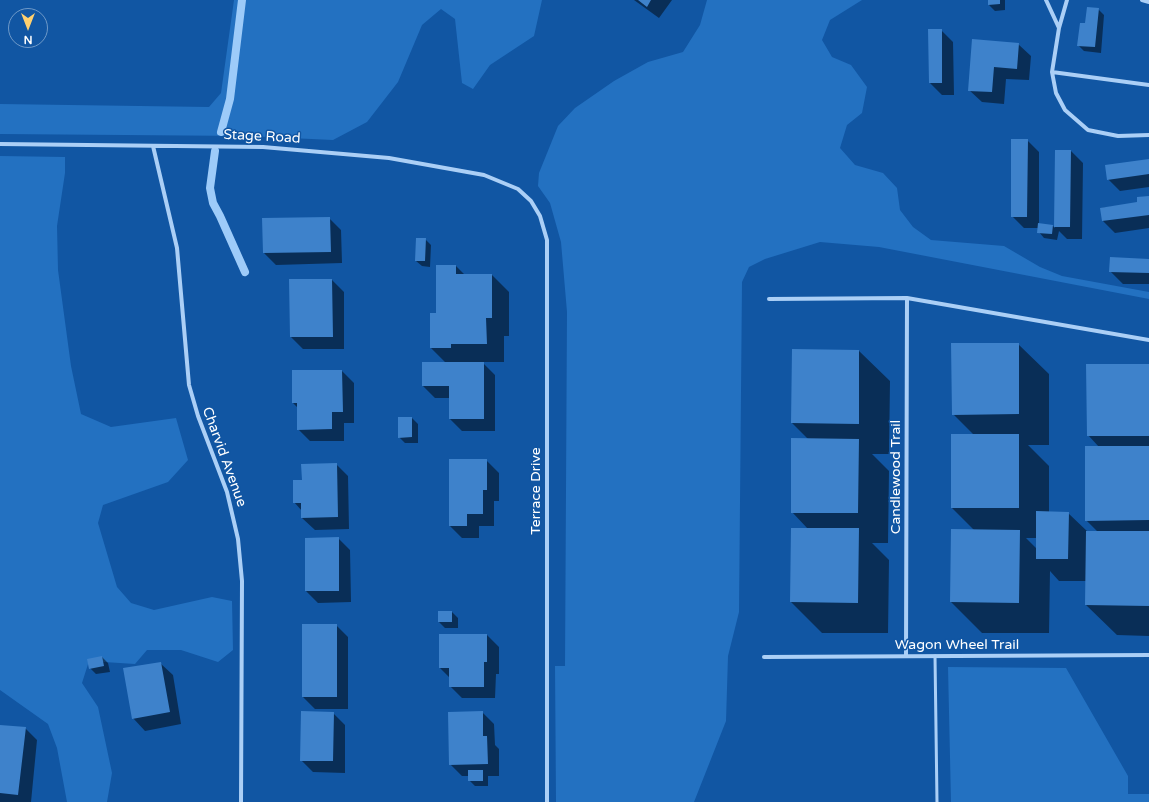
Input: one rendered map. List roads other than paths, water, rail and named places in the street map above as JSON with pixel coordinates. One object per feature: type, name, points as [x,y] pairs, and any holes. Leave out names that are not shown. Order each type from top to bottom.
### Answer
[{"type":"street","points":[[1046,0],[1059,28]]},
{"type":"street","points":[[1067,0],[1059,28],[1052,72],[1056,93],[1065,110],[1088,130],[1118,136],[1149,135]]},
{"type":"street","points":[[1142,0],[1149,2]]},
{"type":"street","points":[[1052,72],[1149,85]]},
{"type":"street","name":"Stage Road","points":[[0,144],[263,147],[389,158],[484,175],[518,189]]},
{"type":"street","name":"Charvid Avenue","points":[[153,146],[177,248],[189,385],[198,416],[227,492],[238,538],[242,581],[241,802]]},
{"type":"street","name":"Terrace Drive","points":[[518,189],[531,201],[540,216],[547,240],[547,802]]},
{"type":"street","points":[[769,299],[907,298],[1149,340]]},
{"type":"street","name":"Candlewood Trail","points":[[906,656],[907,298]]},
{"type":"street","name":"Wagon Wheel Trail","points":[[764,657],[1149,655]]},
{"type":"lane","points":[[934,656],[937,802]]},
{"type":"waterway","points":[[221,132],[230,99],[242,0]]},
{"type":"waterway","points":[[215,151],[210,188],[213,203],[245,272]]}]
